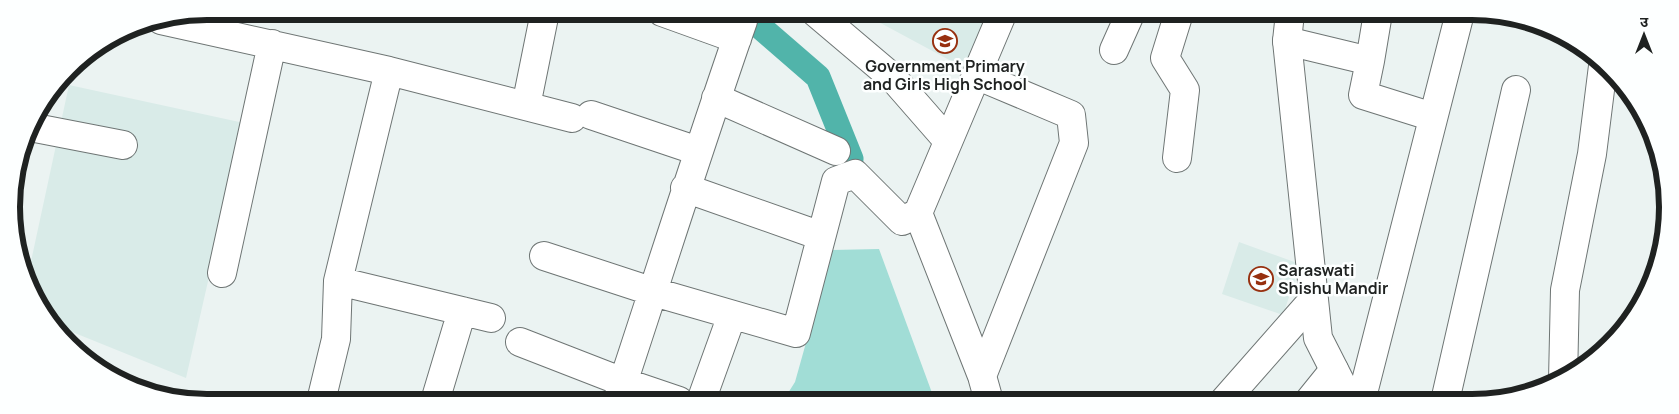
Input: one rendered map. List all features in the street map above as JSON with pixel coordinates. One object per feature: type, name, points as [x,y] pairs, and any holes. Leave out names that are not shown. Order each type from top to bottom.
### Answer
[{"type":"street","points":[[526,106],[543,20]]},
{"type":"street","points":[[620,392],[654,292],[685,188],[740,30],[697,20]]},
{"type":"street","points":[[824,20],[893,78],[948,142]]},
{"type":"street","points":[[544,256],[654,292],[796,333],[836,181],[854,174],[902,222],[918,213],[999,20]]},
{"type":"street","points":[[1114,50],[1127,20]]},
{"type":"street","points":[[1177,20],[1165,58],[1186,90],[1178,158]]},
{"type":"street","points":[[1289,20],[1287,41],[1318,338],[1348,394]]},
{"type":"street","points":[[1377,20],[1363,95],[1433,117]]},
{"type":"street","points":[[1353,394],[1433,117],[1458,20]]},
{"type":"street","points":[[176,23],[389,70],[526,106],[581,116],[698,151]]},
{"type":"street","points":[[1287,41],[1370,61]]},
{"type":"street","points":[[222,273],[272,44]]},
{"type":"street","points":[[322,394],[336,339],[338,280],[389,70]]},
{"type":"street","points":[[1563,371],[1565,290],[1592,154],[1602,73]]},
{"type":"street","points":[[976,75],[1071,114],[1074,143],[986,389]]},
{"type":"street","points":[[1448,394],[1516,90]]},
{"type":"street","points":[[716,98],[836,151]]},
{"type":"street","points":[[37,128],[123,145]]},
{"type":"street","points":[[685,188],[821,236]]},
{"type":"street","points":[[918,213],[986,389]]},
{"type":"street","points":[[338,280],[490,318]]},
{"type":"street","points":[[1230,394],[1313,300]]},
{"type":"street","points":[[437,394],[462,311]]},
{"type":"street","points":[[703,394],[732,315]]},
{"type":"street","points":[[520,342],[620,392],[633,394]]},
{"type":"street","points":[[1315,394],[1334,370]]},
{"type":"shaded area","name":"Government Primary and Girls High School","points":[[875,20],[987,20],[966,69]]},
{"type":"shaded area","points":[[69,85],[244,123],[186,378],[65,329],[39,290],[30,267]]},
{"type":"shaded area","name":"Saraswati Shishu Mandir","points":[[1239,242],[1300,264],[1283,315],[1222,294]]},
{"type":"shaded area","points":[[879,249],[932,394],[787,394],[795,382],[832,250]]},
{"type":"waterway","points":[[752,20],[818,77],[851,159]]},
{"type":"place","name":"Government Primary and Girls High School","points":[[945,41]]},
{"type":"place","name":"Saraswati Shishu Mandir","points":[[1261,279]]}]
